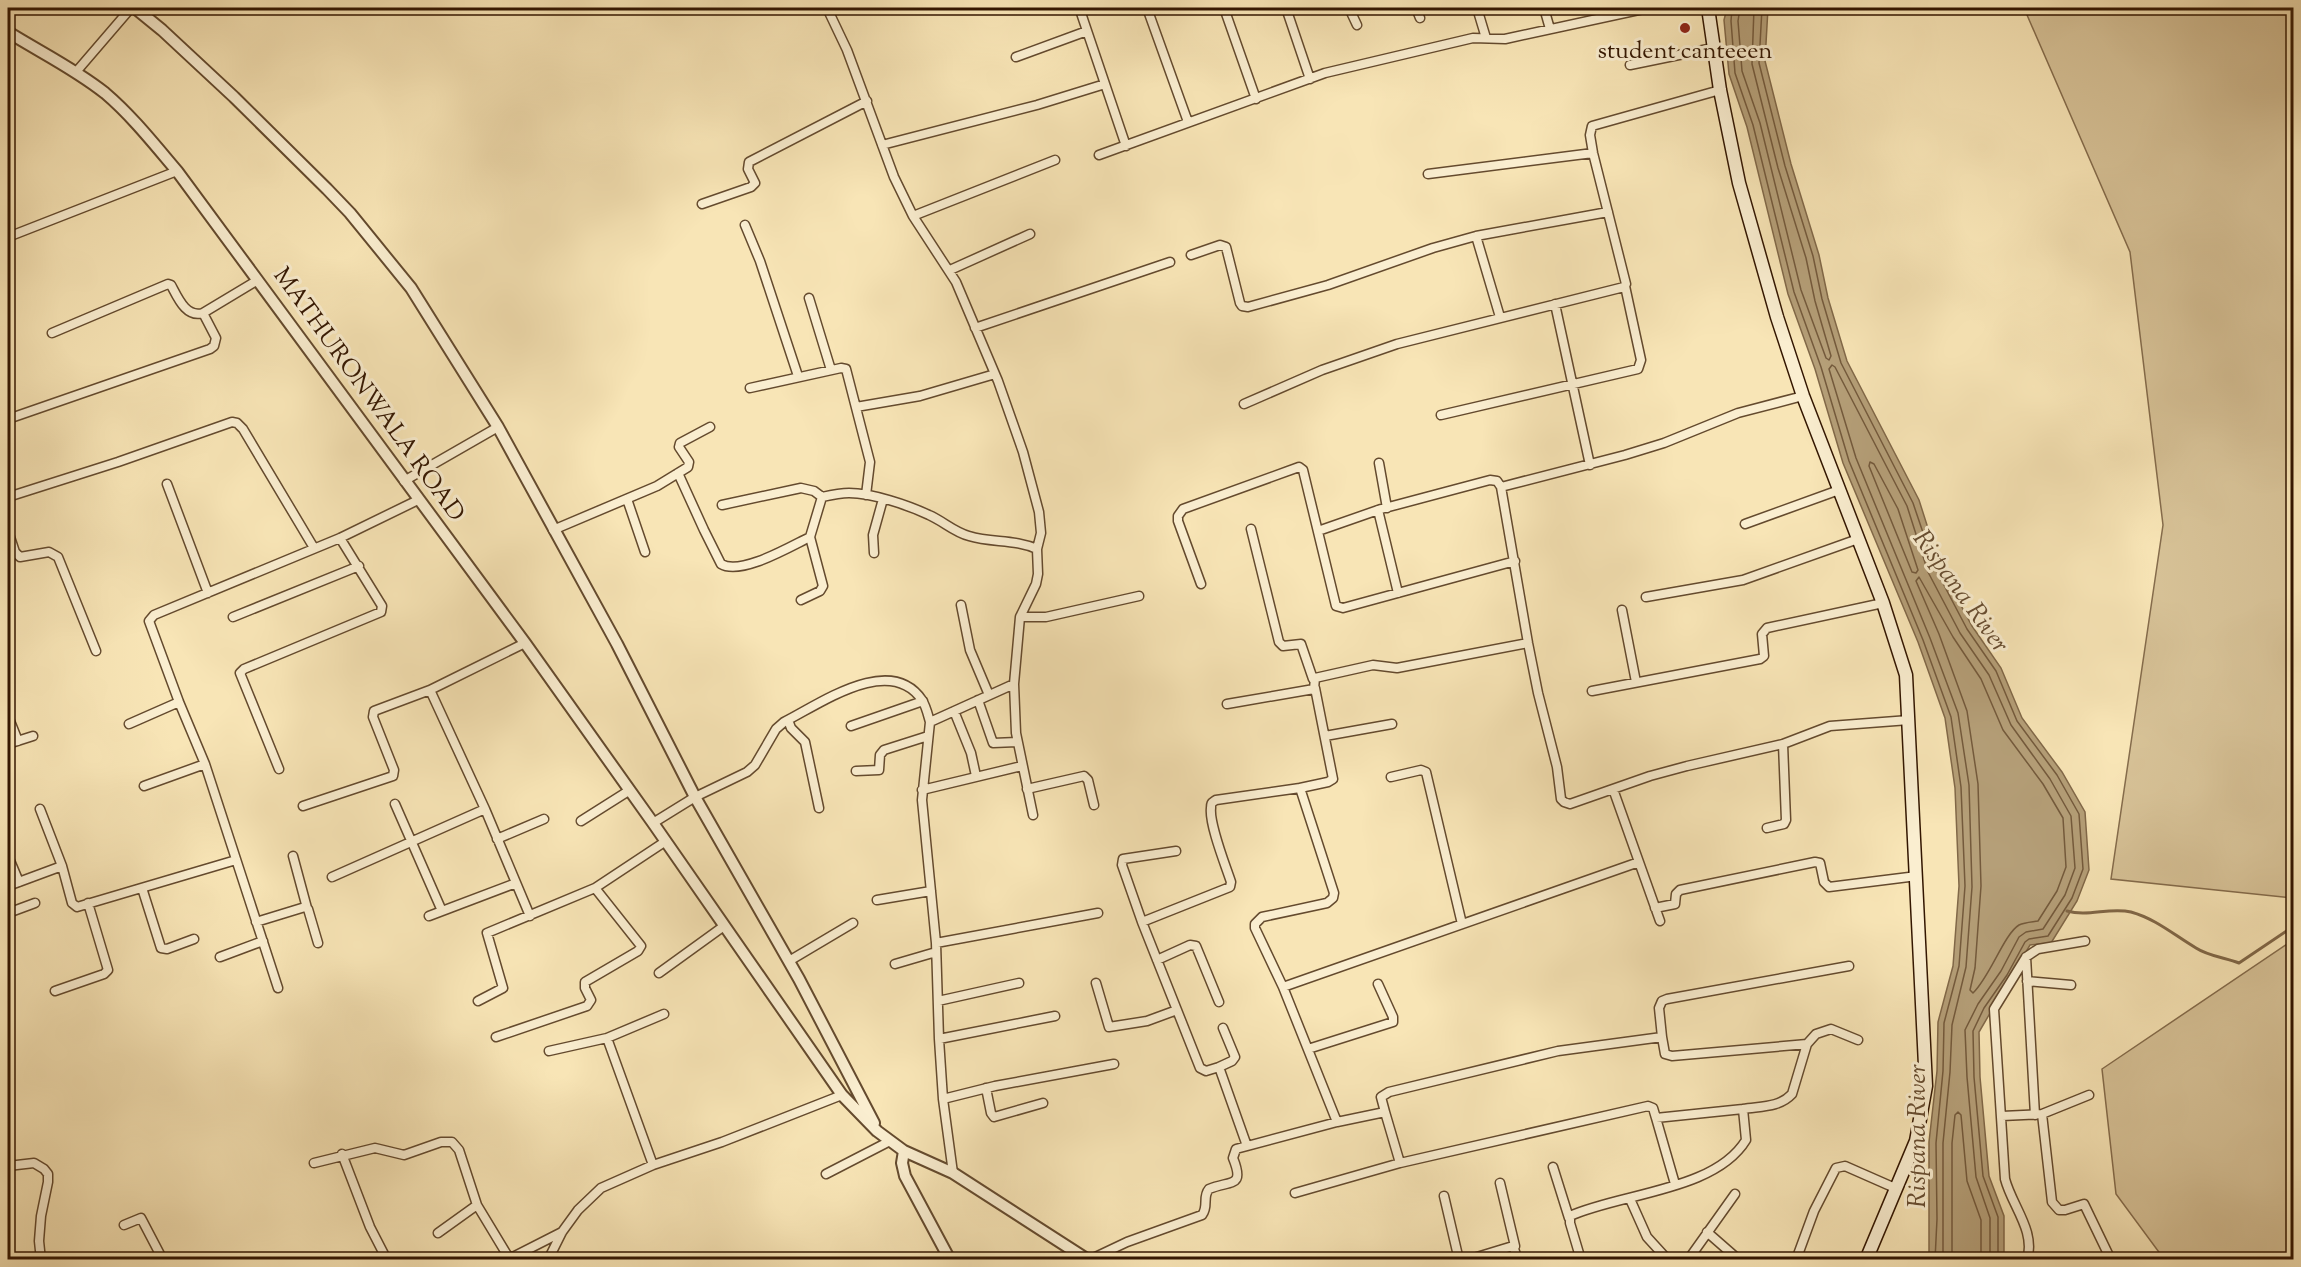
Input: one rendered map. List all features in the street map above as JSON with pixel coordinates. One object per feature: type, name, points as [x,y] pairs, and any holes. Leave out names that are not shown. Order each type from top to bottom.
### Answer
[{"type":"main road","points":[[1708,8],[1720,90],[1739,183],[1777,317],[1803,396],[1882,603],[1906,675],[1926,1086],[1916,1141],[1866,1260]]},
{"type":"street","points":[[76,72],[133,8],[162,30],[234,97],[350,213],[411,288],[498,427],[617,644],[695,797],[789,961],[858,1089],[877,1131]]},
{"type":"street","points":[[827,8],[867,101],[894,177],[913,216],[950,270],[995,374],[1023,452],[1039,512],[1041,533],[1037,549],[1036,584],[1020,616],[1014,684],[1017,742],[1034,815]]},
{"type":"street","points":[[1147,8],[1188,122]]},
{"type":"street","points":[[1224,8],[1256,99]]},
{"type":"street","points":[[1286,8],[1310,79]]},
{"type":"street","points":[[1349,8],[1357,25]]},
{"type":"street","points":[[1416,8],[1420,18]]},
{"type":"street","points":[[1477,8],[1486,38]]},
{"type":"street","points":[[1544,8],[1550,29]]},
{"type":"street","points":[[1099,155],[1310,79],[1400,54],[1473,38],[1504,39],[1648,8]]},
{"type":"street","points":[[1080,10],[1126,146]]},
{"type":"street","points":[[1016,57],[1087,31]]},
{"type":"street","name":"MATHURONWALA ROAD","points":[[8,32],[76,72],[124,110],[177,171],[525,643],[842,1095],[890,1141],[953,1173],[1089,1260]]},
{"type":"street","points":[[1630,65],[1713,48]]},
{"type":"street","points":[[882,145],[1037,105],[1105,84]]},
{"type":"street","points":[[1441,415],[1640,367],[1641,360],[1625,286],[1593,153],[1590,135],[1592,126],[1720,90]]},
{"type":"street","points":[[702,204],[751,187],[755,183],[748,169],[749,162],[867,101]]},
{"type":"street","points":[[1428,174],[1593,153]]},
{"type":"street","points":[[913,216],[1055,160]]},
{"type":"street","points":[[8,237],[177,171]]},
{"type":"street","points":[[1191,255],[1220,245],[1226,247],[1240,303],[1245,308],[1328,285],[1433,248],[1476,236],[1608,212]]},
{"type":"street","points":[[744,225],[764,273],[798,376]]},
{"type":"street","points":[[950,270],[1030,234]]},
{"type":"street","points":[[1476,236],[1500,317]]},
{"type":"street","points":[[975,328],[1170,262]]},
{"type":"street","points":[[52,333],[168,284],[190,313],[197,315],[258,280]]},
{"type":"street","points":[[1244,404],[1348,360],[1397,344],[1625,286]]},
{"type":"street","points":[[809,298],[831,370]]},
{"type":"street","points":[[1555,304],[1590,465]]},
{"type":"street","points":[[8,419],[210,349],[214,346],[216,338],[203,313]]},
{"type":"street","points":[[750,388],[798,376],[846,369],[870,462],[866,495]]},
{"type":"street","points":[[856,406],[920,396],[995,374]]},
{"type":"street","points":[[1501,487],[1590,465],[1664,443],[1738,413],[1803,396]]},
{"type":"street","points":[[8,497],[232,422],[237,423],[243,429],[314,548]]},
{"type":"street","points":[[404,481],[498,427]]},
{"type":"street","points":[[553,530],[657,486],[678,473],[690,464],[679,447],[680,443],[710,427]]},
{"type":"street","points":[[1378,463],[1388,508]]},
{"type":"street","points":[[1201,584],[1178,521],[1178,516],[1183,509],[1299,467],[1303,470],[1336,606],[1343,608],[1515,561]]},
{"type":"street","points":[[678,473],[704,530],[722,564],[727,567],[738,567],[761,560],[810,537]]},
{"type":"street","points":[[1318,531],[1378,510],[1490,480],[1497,482],[1501,487],[1528,643],[1557,767],[1562,799],[1570,804],[1687,766],[1783,744],[1830,726],[1909,720]]},
{"type":"street","points":[[167,484],[208,593]]},
{"type":"street","points":[[722,505],[801,488],[814,491],[822,497],[846,493],[866,495],[930,515],[966,535],[980,539],[1020,543],[1037,549]]},
{"type":"street","points":[[1745,524],[1839,490]]},
{"type":"street","points":[[801,600],[820,591],[824,586],[810,537],[822,497]]},
{"type":"street","points":[[627,499],[645,552]]},
{"type":"street","points":[[874,553],[873,535],[883,499]]},
{"type":"street","points":[[278,988],[205,764],[149,621],[154,615],[340,538],[418,500]]},
{"type":"street","points":[[1378,510],[1398,593]]},
{"type":"street","points":[[1142,922],[1230,887],[1231,882],[1212,820],[1213,802],[1300,788],[1333,779],[1314,683],[1301,644],[1283,646],[1279,642],[1251,529]]},
{"type":"street","points":[[8,531],[15,552],[20,558],[49,552],[58,557],[96,651]]},
{"type":"street","points":[[279,769],[240,673],[244,669],[381,612],[382,606],[340,538]]},
{"type":"street","points":[[1646,597],[1743,580],[1858,539]]},
{"type":"street","points":[[233,617],[359,566]]},
{"type":"street","points":[[1020,616],[1046,616],[1139,596]]},
{"type":"street","points":[[1592,691],[1760,659],[1764,656],[1762,634],[1767,628],[1882,603]]},
{"type":"street","points":[[961,605],[970,650],[989,695]]},
{"type":"street","points":[[1622,610],[1636,682]]},
{"type":"street","points":[[303,806],[393,776],[394,770],[373,717],[374,711],[430,690],[525,643]]},
{"type":"street","points":[[1227,704],[1314,683],[1373,665],[1396,668],[1528,643]]},
{"type":"street","points":[[653,823],[695,797],[747,772],[755,765],[776,729],[788,720],[860,684],[876,680],[891,681],[903,685],[923,701],[930,722],[922,790],[923,823],[936,948],[943,1099],[953,1173]]},
{"type":"street","points":[[930,722],[1014,684]]},
{"type":"street","points":[[430,690],[485,809],[530,916]]},
{"type":"street","points":[[978,700],[993,743],[1017,742]]},
{"type":"street","points":[[851,726],[923,701]]},
{"type":"street","points":[[129,724],[179,702]]},
{"type":"street","points":[[954,711],[971,753],[976,777]]},
{"type":"street","points":[[8,716],[18,741]]},
{"type":"street","points":[[788,720],[791,728],[805,741],[819,808]]},
{"type":"street","points":[[1325,736],[1392,724]]},
{"type":"street","points":[[8,744],[33,736]]},
{"type":"street","points":[[856,771],[879,770],[879,755],[884,750],[928,736]]},
{"type":"street","points":[[1767,828],[1782,826],[1786,820],[1783,744]]},
{"type":"street","points":[[144,786],[205,764]]},
{"type":"street","points":[[922,790],[1022,766]]},
{"type":"street","points":[[1391,777],[1421,770],[1426,772],[1462,924]]},
{"type":"street","points":[[1027,789],[1084,776],[1088,780],[1094,805]]},
{"type":"street","points":[[1300,788],[1334,893],[1331,901],[1327,903],[1262,917],[1255,924],[1337,1122]]},
{"type":"street","points":[[1613,789],[1660,921]]},
{"type":"street","points":[[581,821],[630,790]]},
{"type":"street","points":[[395,804],[442,911]]},
{"type":"street","points":[[40,809],[62,866],[72,903],[77,907],[236,860]]},
{"type":"street","points":[[332,877],[485,809]]},
{"type":"street","points":[[498,839],[544,819]]},
{"type":"street","points":[[478,1000],[503,988],[487,933],[596,888],[666,841]]},
{"type":"street","points":[[1176,851],[1122,861],[1156,960],[1200,1068],[1206,1071],[1232,1061],[1235,1057],[1223,1028]]},
{"type":"street","points":[[8,856],[19,882]]},
{"type":"street","points":[[293,856],[318,943]]},
{"type":"street","points":[[1283,987],[1639,862]]},
{"type":"street","points":[[1655,908],[1675,904],[1676,894],[1680,890],[1815,862],[1820,862],[1824,882],[1829,887],[1917,876]]},
{"type":"street","points":[[8,886],[62,866]]},
{"type":"street","points":[[429,916],[516,883]]},
{"type":"street","points":[[142,888],[161,948],[167,949],[194,939]]},
{"type":"street","points":[[496,1037],[587,1006],[591,1000],[585,988],[585,982],[640,949],[639,943],[596,888]]},
{"type":"street","points":[[878,900],[931,891]]},
{"type":"street","points":[[8,913],[35,903]]},
{"type":"street","points":[[56,991],[104,974],[108,970],[88,903]]},
{"type":"street","points":[[256,922],[307,908]]},
{"type":"street","points":[[895,964],[936,948],[1098,913]]},
{"type":"street","points":[[789,961],[853,923]]},
{"type":"street","points":[[659,973],[724,926]]},
{"type":"street","points":[[220,957],[263,941]]},
{"type":"street","points":[[2027,1260],[2031,1244],[2029,1236],[2006,1179],[1994,1009],[2026,957],[2038,949],[2085,941]]},
{"type":"street","points":[[1156,960],[1190,945],[1196,946],[1219,1002]]},
{"type":"street","points":[[2026,957],[2039,1114],[2052,1202],[2059,1210],[2084,1204],[2111,1260]]},
{"type":"street","points":[[1807,1044],[1672,1056],[1665,1054],[1664,1051],[1659,1008],[1662,1001],[1849,966]]},
{"type":"street","points":[[2027,981],[2071,985]]},
{"type":"street","points":[[938,1001],[1019,983]]},
{"type":"street","points":[[1096,983],[1109,1027],[1147,1021],[1177,1010]]},
{"type":"street","points":[[1308,1049],[1393,1022],[1394,1017],[1378,984]]},
{"type":"street","points":[[549,1051],[607,1038],[664,1014]]},
{"type":"street","points":[[939,1039],[1055,1016]]},
{"type":"street","points":[[1656,1118],[1743,1109],[1786,1100],[1792,1094],[1807,1044],[1816,1034],[1831,1029],[1858,1040]]},
{"type":"street","points":[[1400,1163],[1381,1097],[1389,1092],[1558,1051],[1662,1037]]},
{"type":"street","points":[[607,1038],[653,1165]]},
{"type":"street","points":[[943,1099],[986,1088],[1114,1064]]},
{"type":"street","points":[[1219,1067],[1247,1146]]},
{"type":"street","points":[[986,1088],[991,1113],[994,1117],[1043,1103]]},
{"type":"street","points":[[548,1260],[562,1232],[578,1210],[601,1188],[653,1165],[722,1142],[842,1095]]},
{"type":"street","points":[[2002,1116],[2039,1114],[2089,1095]]},
{"type":"street","points":[[1295,1193],[1400,1163],[1648,1106],[1653,1108],[1675,1184]]},
{"type":"street","points":[[1569,1218],[1573,1214],[1630,1199],[1713,1171],[1724,1164],[1746,1140],[1743,1109]]},
{"type":"street","points":[[1089,1260],[1127,1242],[1202,1215],[1206,1207],[1205,1196],[1209,1189],[1233,1182],[1238,1177],[1239,1173],[1233,1158],[1236,1149],[1337,1122],[1385,1112]]},
{"type":"street","points":[[826,1174],[890,1141]]},
{"type":"street","points":[[314,1163],[342,1154],[375,1148],[404,1155],[441,1142],[452,1142],[459,1150],[477,1206],[508,1259],[562,1232]]},
{"type":"street","points":[[904,1150],[902,1162],[905,1176],[950,1260]]},
{"type":"street","points":[[342,1154],[370,1227],[387,1260]]},
{"type":"street","points":[[8,1166],[34,1163],[48,1174],[40,1216],[41,1260]]},
{"type":"street","points":[[1796,1260],[1814,1211],[1836,1168],[1845,1166],[1895,1188]]},
{"type":"street","points":[[1553,1167],[1581,1260]]},
{"type":"street","points":[[1500,1183],[1518,1260]]},
{"type":"street","points":[[1688,1260],[1735,1194]]},
{"type":"street","points":[[1444,1196],[1459,1260]]},
{"type":"street","points":[[1630,1199],[1647,1237],[1668,1260]]},
{"type":"street","points":[[438,1233],[477,1206]]},
{"type":"street","points":[[124,1226],[141,1218],[163,1260]]},
{"type":"street","points":[[1707,1233],[1739,1260]]},
{"type":"street","points":[[1467,1260],[1515,1246]]},
{"type":"shaded area","points":[[2024,8],[2293,8],[2293,898],[2111,879],[2163,525],[2130,252]]},
{"type":"shaded area","points":[[2293,940],[2293,1259],[2164,1259],[2116,1194],[2102,1069]]},
{"type":"water","points":[[1727,8],[1768,8],[1765,61],[1791,164],[1819,255],[1828,298],[1847,361],[1919,500],[1940,566],[1972,626],[2001,668],[2022,718],[2062,772],[2085,812],[2089,870],[2077,901],[2051,943],[2030,945],[1979,1032],[1980,1077],[1989,1176],[2004,1216],[2004,1259],[1929,1259],[1929,1142],[1937,1071],[1938,1022],[1953,966],[1959,886],[1955,788],[1945,718],[1918,642],[1843,463],[1815,369],[1788,294],[1747,127],[1729,74],[1724,20]]},
{"type":"waterway","points":[[2067,911],[2075,913],[2131,912],[2157,923],[2201,951],[2239,963],[2291,928],[2294,929]]},
{"type":"place","name":"student canteeen","points":[[1685,28]]},
{"type":"water label","name":"Rispana River","points":[[1960,592]]},
{"type":"water label","name":"Rispana River","points":[[1918,1136]]}]
